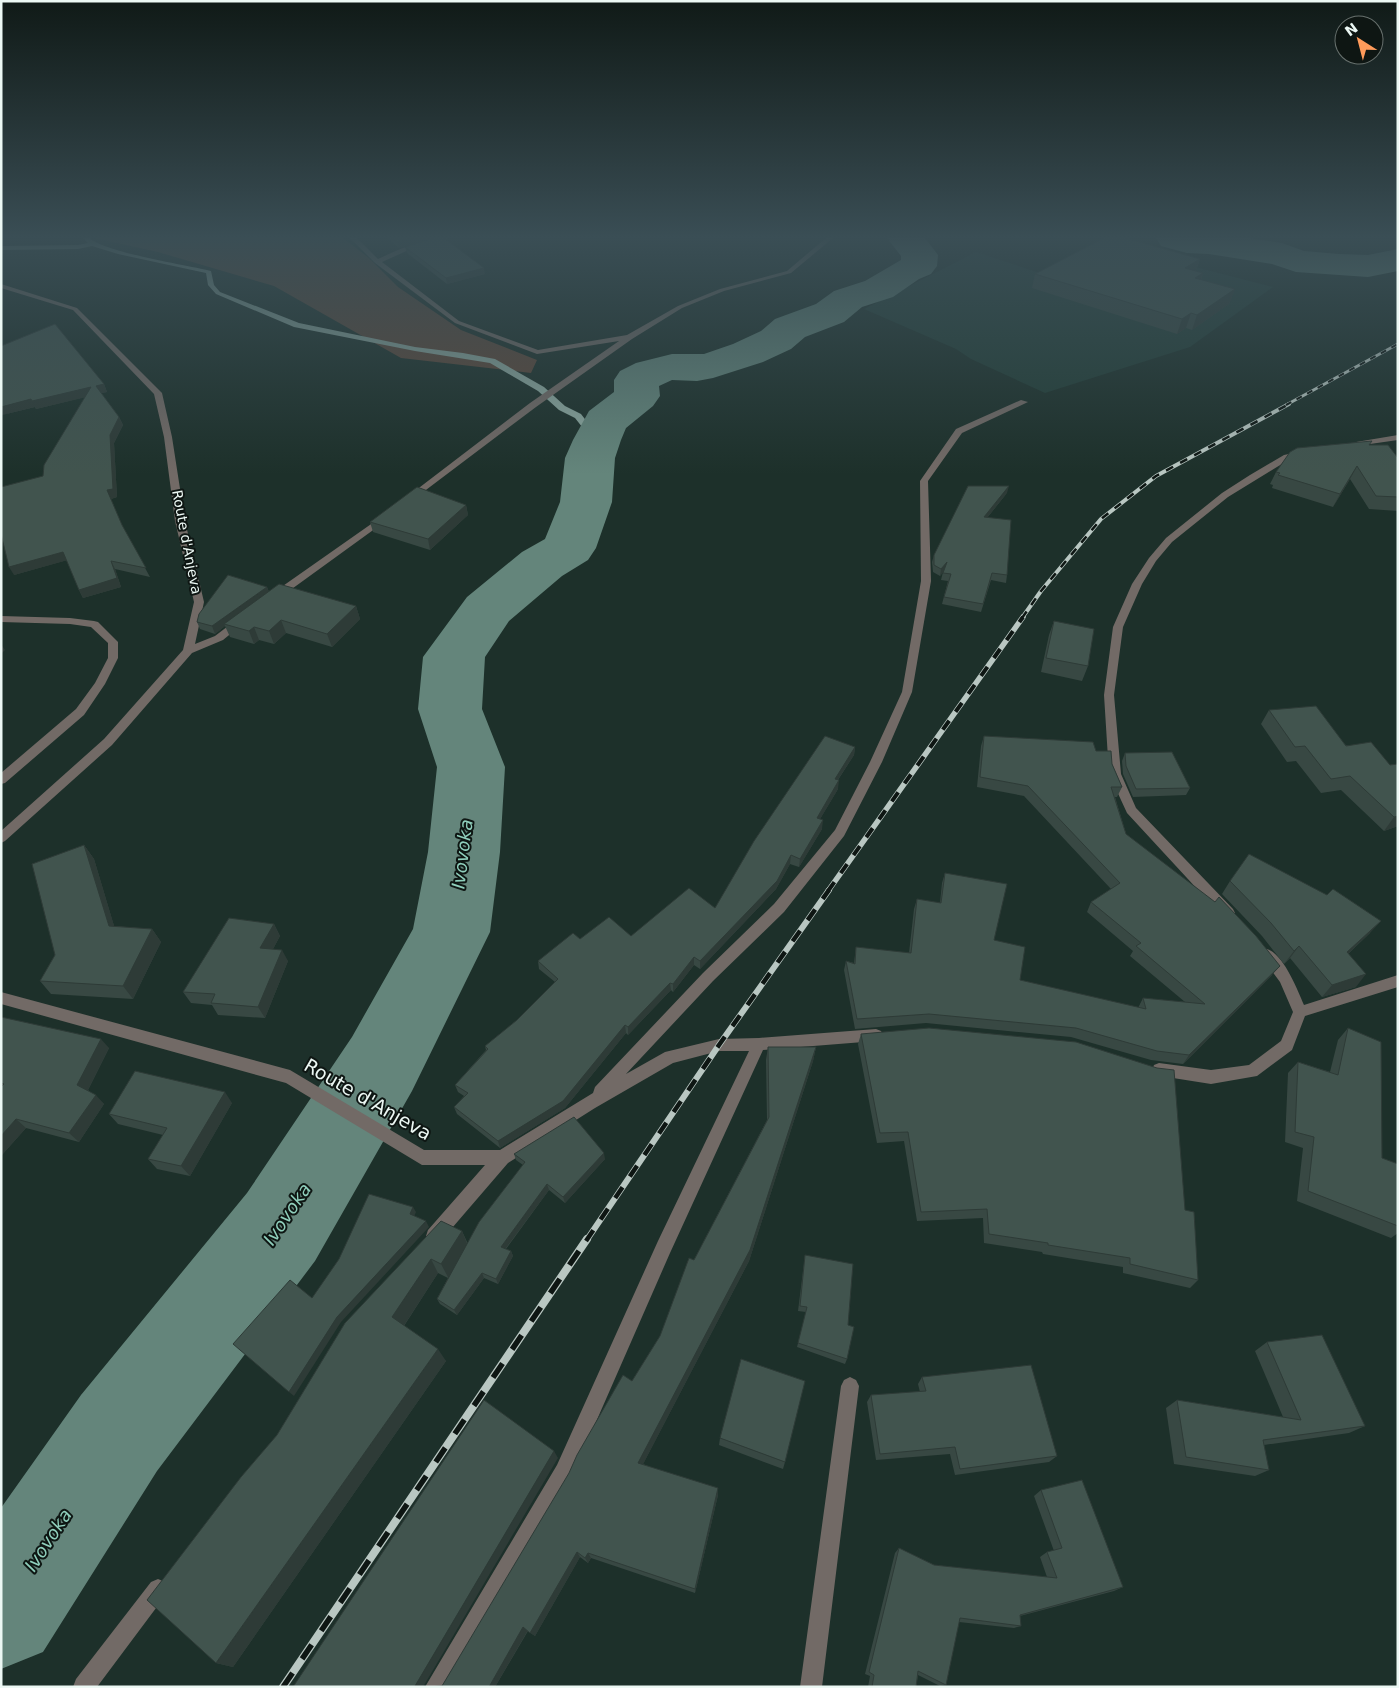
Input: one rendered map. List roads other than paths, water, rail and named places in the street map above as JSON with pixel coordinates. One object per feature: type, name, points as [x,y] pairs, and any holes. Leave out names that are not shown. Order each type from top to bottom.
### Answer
[{"type":"street","name":"Route d'Anjeva","points":[[1,838],[108,742],[188,651],[199,602],[180,521],[168,437],[158,393],[83,317]]},
{"type":"street","points":[[450,317],[457,322],[537,352],[629,337]]},
{"type":"street","points":[[263,605],[396,509],[533,405],[629,337],[663,317]]},
{"type":"street","points":[[590,1103],[708,977],[779,908],[840,833],[876,762],[907,692],[926,581],[924,481],[959,431],[1024,402]]},
{"type":"street","points":[[1345,446],[1398,437]]},
{"type":"street","points":[[1237,922],[1130,810],[1115,774],[1109,695],[1118,627],[1137,584],[1152,560],[1169,540],[1225,495],[1253,477],[1287,457],[1316,452]]},
{"type":"street","points":[[188,651],[219,638],[248,616]]},
{"type":"street","points":[[1,619],[70,621],[94,624],[113,642],[113,658],[100,684],[80,712],[1,780]]},
{"type":"street","points":[[1142,1067],[1211,1077],[1252,1071],[1287,1045],[1300,1012],[1286,979],[1262,948]]},
{"type":"street","points":[[1300,1012],[1398,981]]},
{"type":"street","name":"Route d'Anjeva","points":[[1,998],[290,1077],[422,1157],[502,1158]]},
{"type":"street","points":[[422,1249],[502,1158],[590,1103],[670,1057],[719,1045],[759,1044],[886,1034]]},
{"type":"street","points":[[436,1687],[564,1472],[664,1247],[759,1044]]},
{"type":"street","points":[[811,1687],[850,1386]]},
{"type":"street","points":[[84,1687],[167,1576]]},
{"type":"waterway","points":[[277,317],[297,325],[344,333],[415,349],[492,361],[541,389],[562,408],[578,416],[597,440]]},
{"type":"waterway","name":"Ivovoka","points":[[1,1610],[119,1433],[281,1227],[382,1064],[451,932],[464,852],[471,767],[450,709],[454,657],[488,609],[542,564],[569,548],[586,502],[590,458],[597,440],[606,421],[637,396],[636,380],[652,372],[672,367],[697,368],[713,365],[748,353],[776,340],[790,328],[820,317]]},
{"type":"railway","points":[[1286,405],[1398,344]]},
{"type":"railway","points":[[1022,618],[1041,591],[1101,519],[1156,476],[1289,404]]},
{"type":"railway","points":[[828,891],[1023,617]]},
{"type":"railway","points":[[586,1241],[719,1045],[829,890]]},
{"type":"railway","points":[[283,1687],[587,1239]]}]
